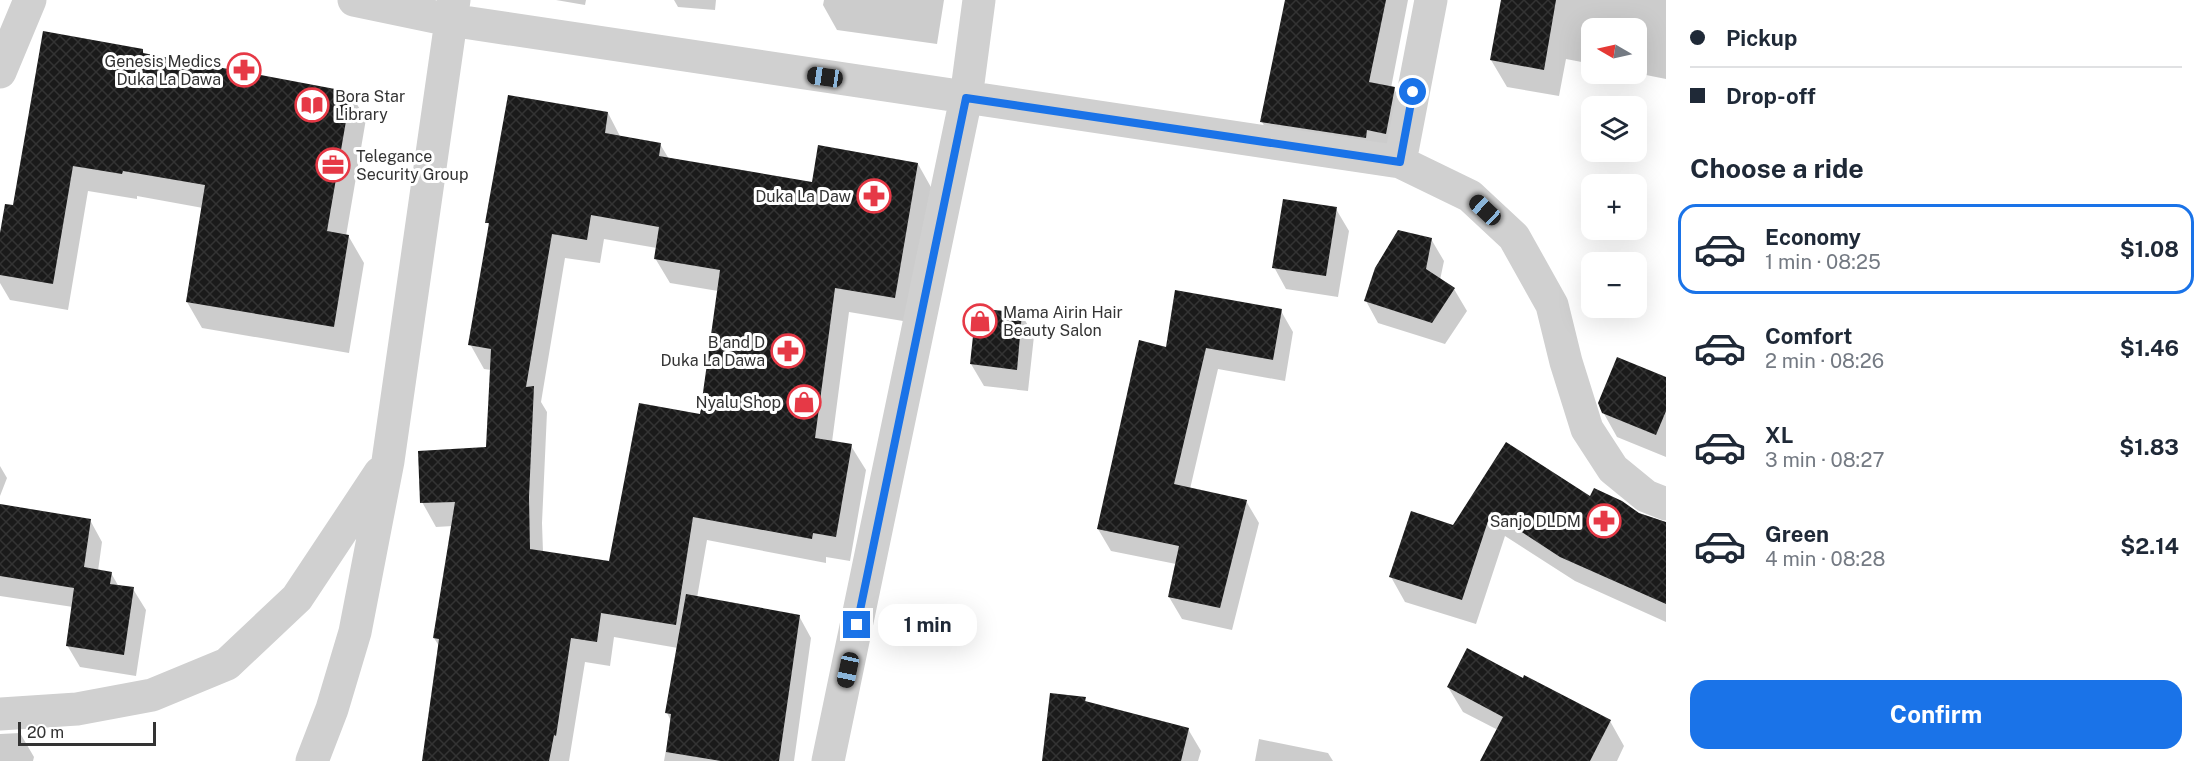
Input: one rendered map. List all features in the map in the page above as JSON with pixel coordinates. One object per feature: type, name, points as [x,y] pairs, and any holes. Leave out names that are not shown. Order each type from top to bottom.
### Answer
[{"type":"street","points":[[0,72],[30,0]]},
{"type":"street","points":[[354,0],[452,10],[966,98],[1400,162],[1470,196],[1514,237],[1552,305],[1566,362],[1587,429],[1613,469],[1646,496],[1666,504]]},
{"type":"street","points":[[828,761],[966,98],[979,0]]},
{"type":"street","points":[[1400,162],[1431,0]]},
{"type":"street","points":[[312,761],[332,709],[355,632],[388,461],[452,10]]},
{"type":"street","points":[[0,714],[77,710],[152,695],[227,664],[297,598],[388,461]]},
{"type":"building","points":[[1285,0],[1386,0],[1369,82],[1395,87],[1386,134],[1367,130],[1366,138],[1260,122]]},
{"type":"building","points":[[1501,0],[1556,0],[1544,70],[1490,60]]},
{"type":"building","points":[[43,31],[143,49],[143,53],[351,92],[327,231],[349,235],[334,327],[186,302],[205,185],[123,171],[122,174],[73,166],[53,284],[0,275],[0,233],[5,204],[13,205]]},
{"type":"building","points":[[508,95],[608,112],[605,133],[661,143],[659,156],[812,182],[818,145],[918,163],[895,298],[835,288],[815,438],[852,444],[836,537],[813,533],[812,539],[693,517],[676,625],[601,613],[597,642],[571,638],[556,736],[554,735],[549,761],[422,761],[439,639],[433,638],[455,502],[420,503],[418,451],[486,447],[491,349],[468,345],[489,223],[485,223]],"holes":[[[591,215],[659,227],[654,259],[720,270],[700,414],[639,403],[609,561],[530,549],[529,497],[534,386],[526,387],[552,234],[587,240]]]},
{"type":"building","points":[[1283,199],[1337,207],[1326,276],[1272,268]]},
{"type":"building","points":[[1398,230],[1432,238],[1426,269],[1455,288],[1432,323],[1364,301],[1375,268]]},
{"type":"building","points":[[1175,290],[1282,309],[1273,360],[1206,348],[1174,484],[1247,500],[1220,608],[1168,597],[1179,546],[1097,529],[1139,340],[1166,347]]},
{"type":"building","points":[[976,308],[1022,313],[1017,370],[970,364]]},
{"type":"building","points":[[1617,357],[1666,377],[1666,411],[1656,435],[1602,413],[1598,403]]},
{"type":"building","points":[[1506,442],[1590,496],[1594,488],[1622,501],[1639,513],[1666,522],[1666,604],[1560,557],[1491,512],[1462,600],[1389,577],[1411,511],[1453,525]]},
{"type":"building","points":[[0,504],[91,519],[84,567],[112,572],[110,584],[134,587],[124,655],[66,646],[74,588],[0,576]]},
{"type":"building","points":[[686,594],[800,615],[779,761],[721,761],[666,752],[671,714],[665,713]]},
{"type":"building","points":[[1467,648],[1611,720],[1590,761],[1480,761],[1503,717],[1447,687]]},
{"type":"building","points":[[1050,693],[1086,697],[1085,701],[1189,728],[1181,761],[1042,761]]},
{"type":"place","name":"Genesis Medics Duka La Dawa","points":[[244,70]]},
{"type":"place","name":"Bora Star Library","points":[[312,105]]},
{"type":"place","name":"Telegance Security Group","points":[[333,165]]},
{"type":"place","name":"Duka La Daw","points":[[874,196]]},
{"type":"place","name":"Mama Airin Hair Beauty Salon","points":[[980,321]]},
{"type":"place","name":"B and D Duka La Dawa","points":[[788,351]]},
{"type":"place","name":"Nyalu Shop","points":[[804,402]]},
{"type":"place","name":"Sanjo DLDM","points":[[1604,521]]},
{"type":"route","points":[[857,625],[966,98],[1400,162],[1413,92]]}]
